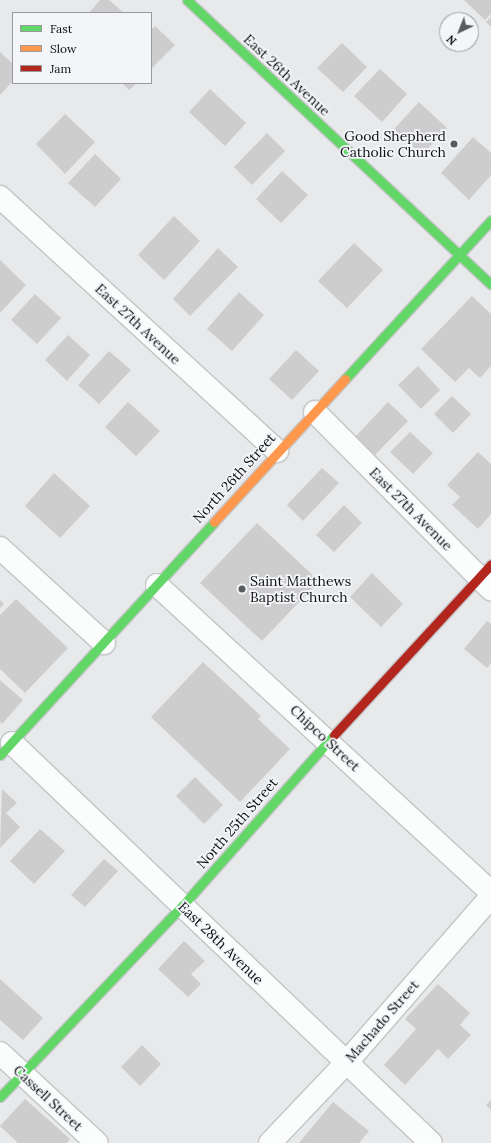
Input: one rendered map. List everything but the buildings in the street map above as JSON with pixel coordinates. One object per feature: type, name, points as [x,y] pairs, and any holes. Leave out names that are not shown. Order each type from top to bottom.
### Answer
[{"type":"street","name":"East 26th Avenue","points":[[187,0],[491,284]]},
{"type":"street","name":"East 27th Avenue","points":[[0,197],[277,451]]},
{"type":"street","name":"North 26th Street","points":[[6,749],[157,585],[277,451],[315,412],[491,220]]},
{"type":"street","name":"East 27th Avenue","points":[[315,412],[487,577]]},
{"type":"street","points":[[0,548],[104,643]]},
{"type":"street","name":"North 25th Street","points":[[0,1096],[182,906],[328,741],[487,577]]},
{"type":"street","name":"Chipco Street","points":[[157,585],[491,892]]},
{"type":"street","name":"East 28th Avenue","points":[[6,749],[182,906],[431,1143]]},
{"type":"street","name":"Machado Street","points":[[270,1143],[346,1063],[491,897]]},
{"type":"street","name":"Cassell Street","points":[[0,1052],[21,1074],[97,1143]]},
{"type":"traffic: fast","points":[[187,0],[491,284]]},
{"type":"traffic: fast","points":[[345,379],[491,220]]},
{"type":"traffic: fast","points":[[0,755],[214,522]]},
{"type":"traffic: fast","points":[[0,1097],[182,906],[334,735]]},
{"type":"traffic: slow","points":[[214,522],[345,379]]},
{"type":"traffic: jam","points":[[334,735],[491,564]]},
{"type":"place","name":"Good Shepherd Catholic Church","points":[[454,144]]},
{"type":"place","name":"Saint Matthews Baptist Church","points":[[242,589]]}]
